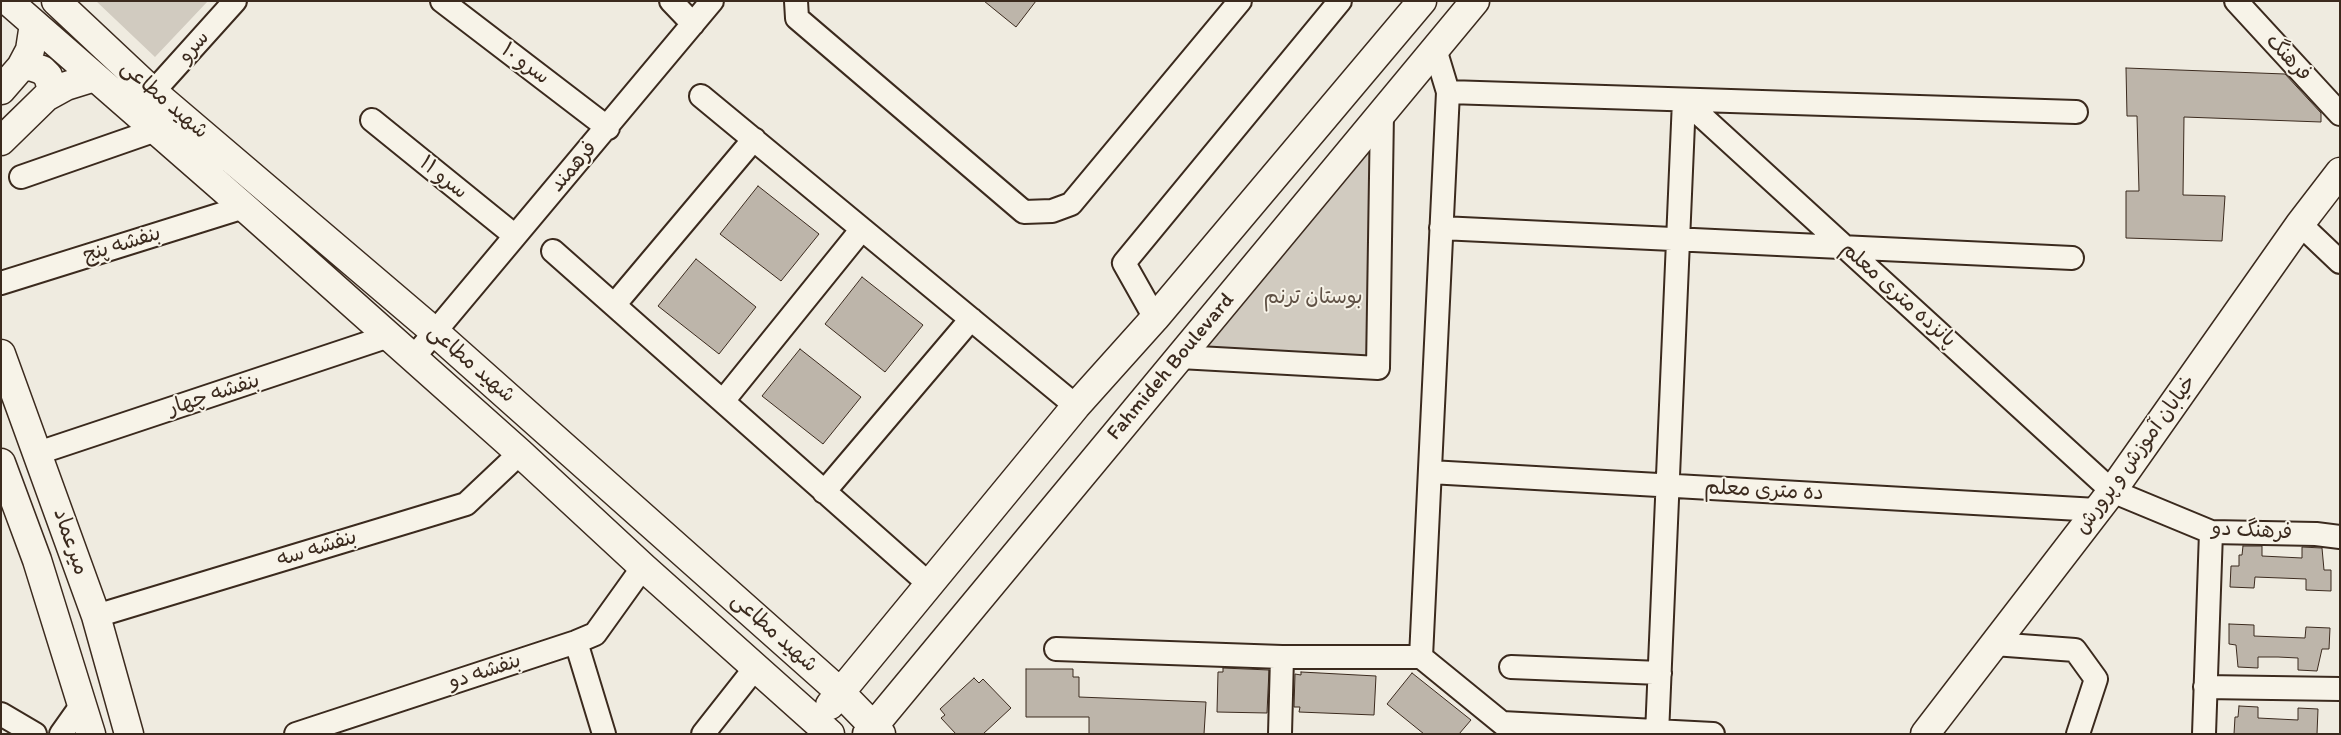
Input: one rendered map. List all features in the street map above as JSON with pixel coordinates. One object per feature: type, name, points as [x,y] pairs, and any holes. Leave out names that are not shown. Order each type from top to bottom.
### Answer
[{"type":"street","name":"شهید مطاعی","points":[[8,1],[244,207],[520,453],[755,668],[818,730]]},
{"type":"street","name":"شهید مطاعی","points":[[56,1],[153,92],[436,332],[840,692],[874,731]]},
{"type":"street","name":"سرو","points":[[153,92],[235,1]]},
{"type":"street","name":"سرو ۱۰","points":[[442,1],[608,128]]},
{"type":"street","points":[[671,1],[694,24]]},
{"type":"street","name":"فرهمند","points":[[413,358],[514,235],[608,128],[712,1]]},
{"type":"street","points":[[796,1],[797,18],[1024,212],[1052,212],[1071,204],[1240,1]]},
{"type":"street","points":[[1155,318],[1124,262],[1340,1]]},
{"type":"street","name":"Fahmideh Boulevard","points":[[818,730],[840,692],[1076,406],[1155,318],[1422,1]]},
{"type":"street","name":"Fahmideh Boulevard","points":[[874,731],[1475,1]]},
{"type":"street","name":"فرهنگ","points":[[2236,1],[2340,114]]},
{"type":"street","points":[[1,90],[21,67],[30,50],[34,24]]},
{"type":"street","points":[[1422,657],[1448,92],[1435,49]]},
{"type":"street","points":[[21,67],[30,66],[42,70],[48,76],[53,93]]},
{"type":"street","points":[[1,141],[53,93],[66,86],[95,77]]},
{"type":"street","points":[[1448,92],[2076,112]]},
{"type":"street","points":[[702,96],[1076,406]]},
{"type":"street","points":[[1657,732],[1684,100]]},
{"type":"street","name":"پانزده متری معلم","points":[[1684,100],[1846,248],[2104,501]]},
{"type":"street","points":[[1180,357],[1378,368],[1382,114]]},
{"type":"street","name":"۱۱ سرو","points":[[372,120],[514,235]]},
{"type":"street","points":[[21,177],[156,130]]},
{"type":"street","points":[[615,304],[754,140]]},
{"type":"street","name":"خیابان آموزش و پرورش","points":[[1925,734],[2104,501],[2300,224],[2340,172]]},
{"type":"street","name":"بنفشه پنج","points":[[1,283],[244,207]]},
{"type":"street","points":[[2300,224],[2340,262]]},
{"type":"street","points":[[1441,228],[2072,258]]},
{"type":"street","points":[[722,401],[862,229]]},
{"type":"street","points":[[553,251],[929,584]]},
{"type":"street","points":[[824,492],[971,319]]},
{"type":"street","name":"بنفشه چهار","points":[[38,453],[389,336]]},
{"type":"street","name":"میرعماد","points":[[1,354],[96,616],[129,734]]},
{"type":"street","name":"بنفشه سه","points":[[96,616],[466,504],[520,453]]},
{"type":"street","name":"میرعماد","points":[[1,463],[37,560],[83,703],[91,734]]},
{"type":"street","name":"ده متری معلم","points":[[1430,472],[1668,485],[2104,501]]},
{"type":"street","name":"فرهنگ دو","points":[[2104,501],[2211,532],[2316,534],[2340,537]]},
{"type":"street","points":[[2204,734],[2211,532]]},
{"type":"street","name":"بنفشه دو","points":[[296,734],[576,642],[595,634],[643,567]]},
{"type":"street","points":[[576,642],[604,734]]},
{"type":"street","points":[[1994,644],[2075,650],[2096,679],[2078,734]]},
{"type":"street","points":[[1056,649],[1282,657],[1422,657],[1508,728],[1713,734]]},
{"type":"street","points":[[1280,734],[1282,657]]},
{"type":"street","points":[[1511,667],[1660,673]]},
{"type":"street","points":[[703,734],[755,668]]},
{"type":"street","points":[[2206,687],[2340,689]]},
{"type":"street","points":[[61,734],[83,703]]},
{"type":"street","points":[[1,714],[35,734]]},
{"type":"green space","points":[[96,1],[208,1],[155,57]]},
{"type":"green space","name":"بوستان ترنم","points":[[1372,139],[1367,356],[1198,349]]},
{"type":"building","points":[[984,1],[1036,1],[1016,27]]},
{"type":"building","points":[[2126,68],[2285,74],[2321,113],[2321,122],[2184,117],[2183,195],[2225,196],[2222,241],[2126,238],[2126,191],[2139,191],[2137,116],[2127,116]]},
{"type":"building","points":[[758,186],[819,234],[781,281],[720,234]]},
{"type":"building","points":[[696,259],[756,307],[719,354],[658,306]]},
{"type":"building","points":[[862,277],[923,325],[885,372],[825,324]]},
{"type":"building","points":[[800,349],[861,397],[823,444],[762,396]]},
{"type":"building","points":[[2243,546],[2262,546],[2262,556],[2302,558],[2302,547],[2322,548],[2324,570],[2331,570],[2331,591],[2306,590],[2306,579],[2281,578],[2255,577],[2254,588],[2230,587],[2231,566],[2239,566],[2239,555],[2242,555]]},
{"type":"building","points":[[2229,624],[2254,625],[2254,636],[2279,637],[2305,638],[2306,627],[2330,628],[2329,649],[2322,649],[2317,671],[2298,670],[2298,658],[2258,657],[2258,668],[2238,667],[2236,645],[2229,644]]},
{"type":"building","points":[[1223,668],[1269,670],[1267,713],[1217,712],[1218,672],[1223,672]]},
{"type":"building","points":[[1026,669],[1073,669],[1073,677],[1079,677],[1079,697],[1206,702],[1204,734],[1089,734],[1089,717],[1026,717]]},
{"type":"building","points":[[1301,672],[1376,676],[1374,715],[1299,712],[1300,707],[1294,707],[1295,674],[1301,675]]},
{"type":"building","points":[[1412,673],[1471,720],[1459,734],[1424,734],[1387,704]]},
{"type":"building","points":[[974,678],[979,683],[983,679],[1011,708],[983,734],[956,734],[941,718],[945,715],[940,709]]},
{"type":"building","points":[[2239,706],[2258,707],[2258,718],[2298,720],[2298,708],[2318,709],[2317,734],[2234,734],[2235,717],[2238,717]]}]
